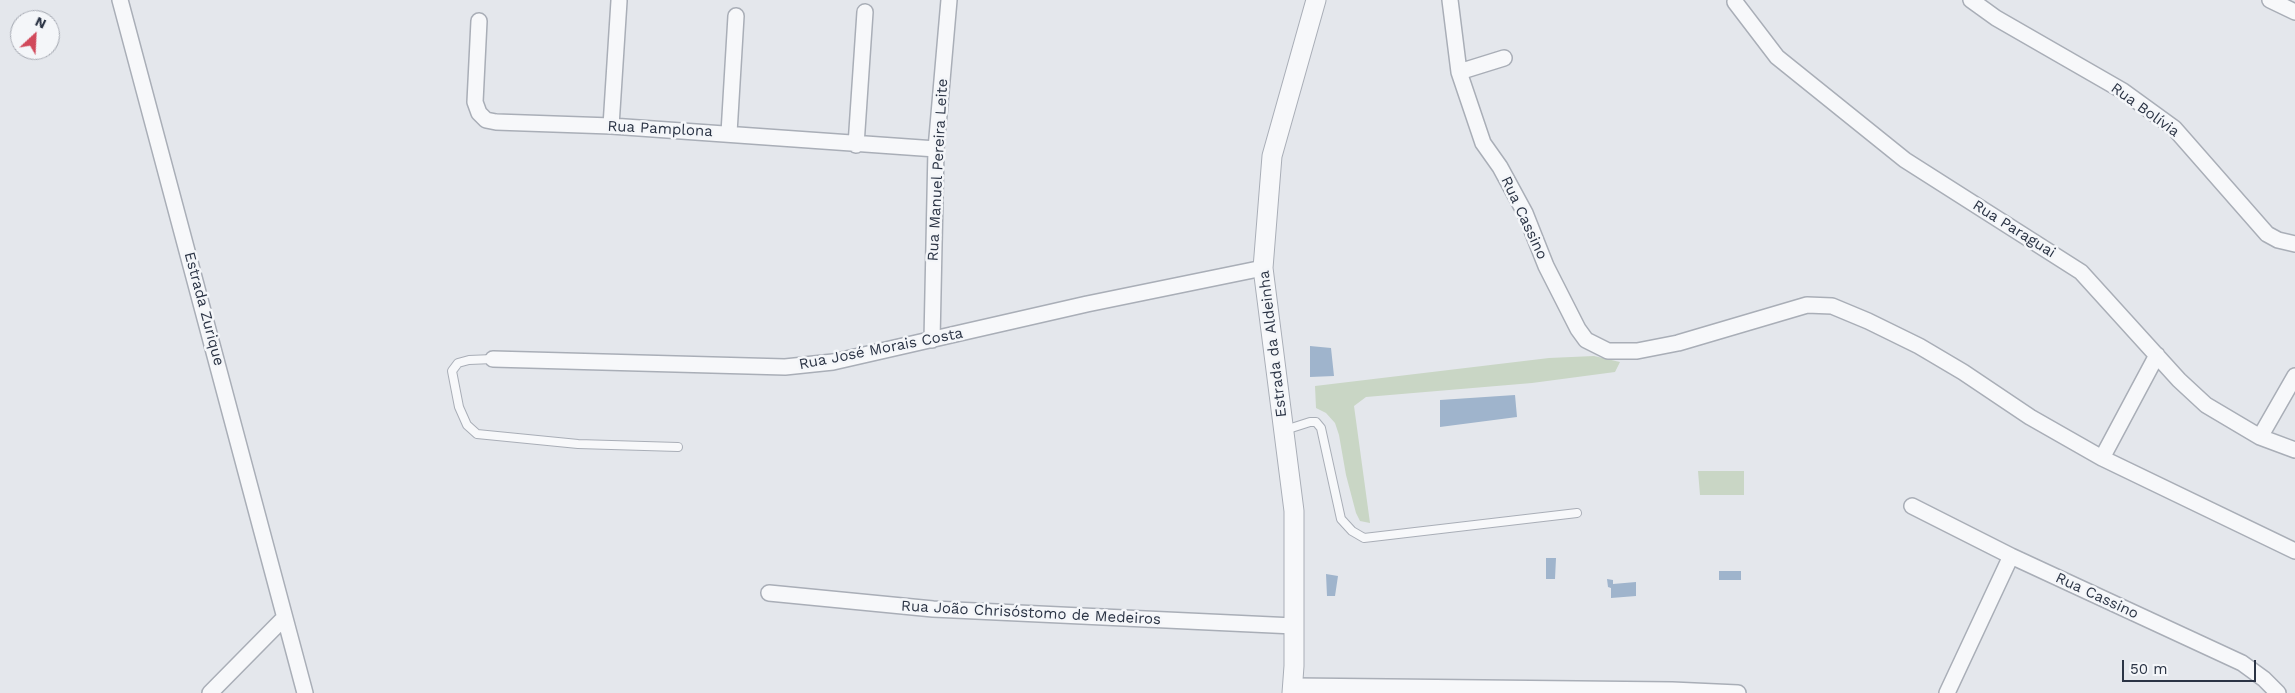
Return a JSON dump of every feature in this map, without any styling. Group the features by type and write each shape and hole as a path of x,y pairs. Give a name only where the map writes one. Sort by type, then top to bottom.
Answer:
{"street":[{"name":"Estrada Zurique","path":"120,0 305,693"},
{"name":"Rua Manuel Pereira Leite","path":"932,340 936,150 949,0"},
{"name":"Estrada da Aldeinha","path":"1293,689 1294,511 1263,268 1272,156 1316,0"},
{"name":"Rua Cassino","path":"1450,0 1459,72 1483,143 1500,167 1525,213 1546,266 1578,329 1586,340 1608,350 1623,352 1678,343 1807,305 1832,306 1919,346 1963,372 2030,417 2102,458 2295,551"},
{"name":"Rua Bolívia","path":"1971,0 1996,18 2123,91 2174,128 2267,234 2278,240 2295,244"},
{"path":"2270,0 2295,12"},
{"path":"611,126 619,1"},
{"name":"Rua Paraguai","path":"1735,2 1777,57 1905,160 2081,272 2179,380 2206,405 2260,437 2295,450"},
{"path":"856,145 865,12"},
{"path":"729,133 736,16"},
{"name":"Rua Pamplona","path":"479,21 475,102 478,113 486,120 729,133 856,145 936,150"},
{"path":"1459,72 1504,58"},
{"name":"Rua José Morais Costa","path":"493,360 785,367 833,362 1088,304 1263,268"},
{"path":"2102,458 2157,355"},
{"path":"2260,437 2295,376"},
{"name":"Rua Cassino","path":"1912,506 2011,556 2242,663 2264,679 2278,693"},
{"path":"1947,693 2011,556"},
{"name":"Rua João Chrisóstomo de Medeiros","path":"769,593 933,609 1294,626"},
{"path":"210,693 284,618"},
{"path":"1293,689 1672,690 1738,693"}],"lane":[{"path":"493,360 469,360 458,363 452,371 459,407 467,425 477,434 578,444 678,446"},
{"path":"1283,430 1310,422 1316,422 1321,428 1341,519 1352,531 1364,538 1577,513"}],"green space":[{"path":"1594,356 1620,362 1615,372 1532,383 1366,397 1354,406 1370,523 1360,521 1346,475 1335,423 1326,413 1316,408 1315,386 1549,358"},
{"path":"1698,471 1744,471 1744,495 1700,495"}],"water":[{"path":"1310,346 1331,348 1334,376 1310,377"},
{"path":"1515,395 1517,417 1440,427 1440,400"},
{"path":"1546,558 1556,558 1555,579 1546,579"},
{"path":"1719,571 1741,571 1741,580 1719,580"},
{"path":"1326,574 1338,576 1335,596 1327,596"},
{"path":"1607,579 1613,580 1613,584 1636,582 1636,596 1611,598 1611,588 1608,587"}]}
